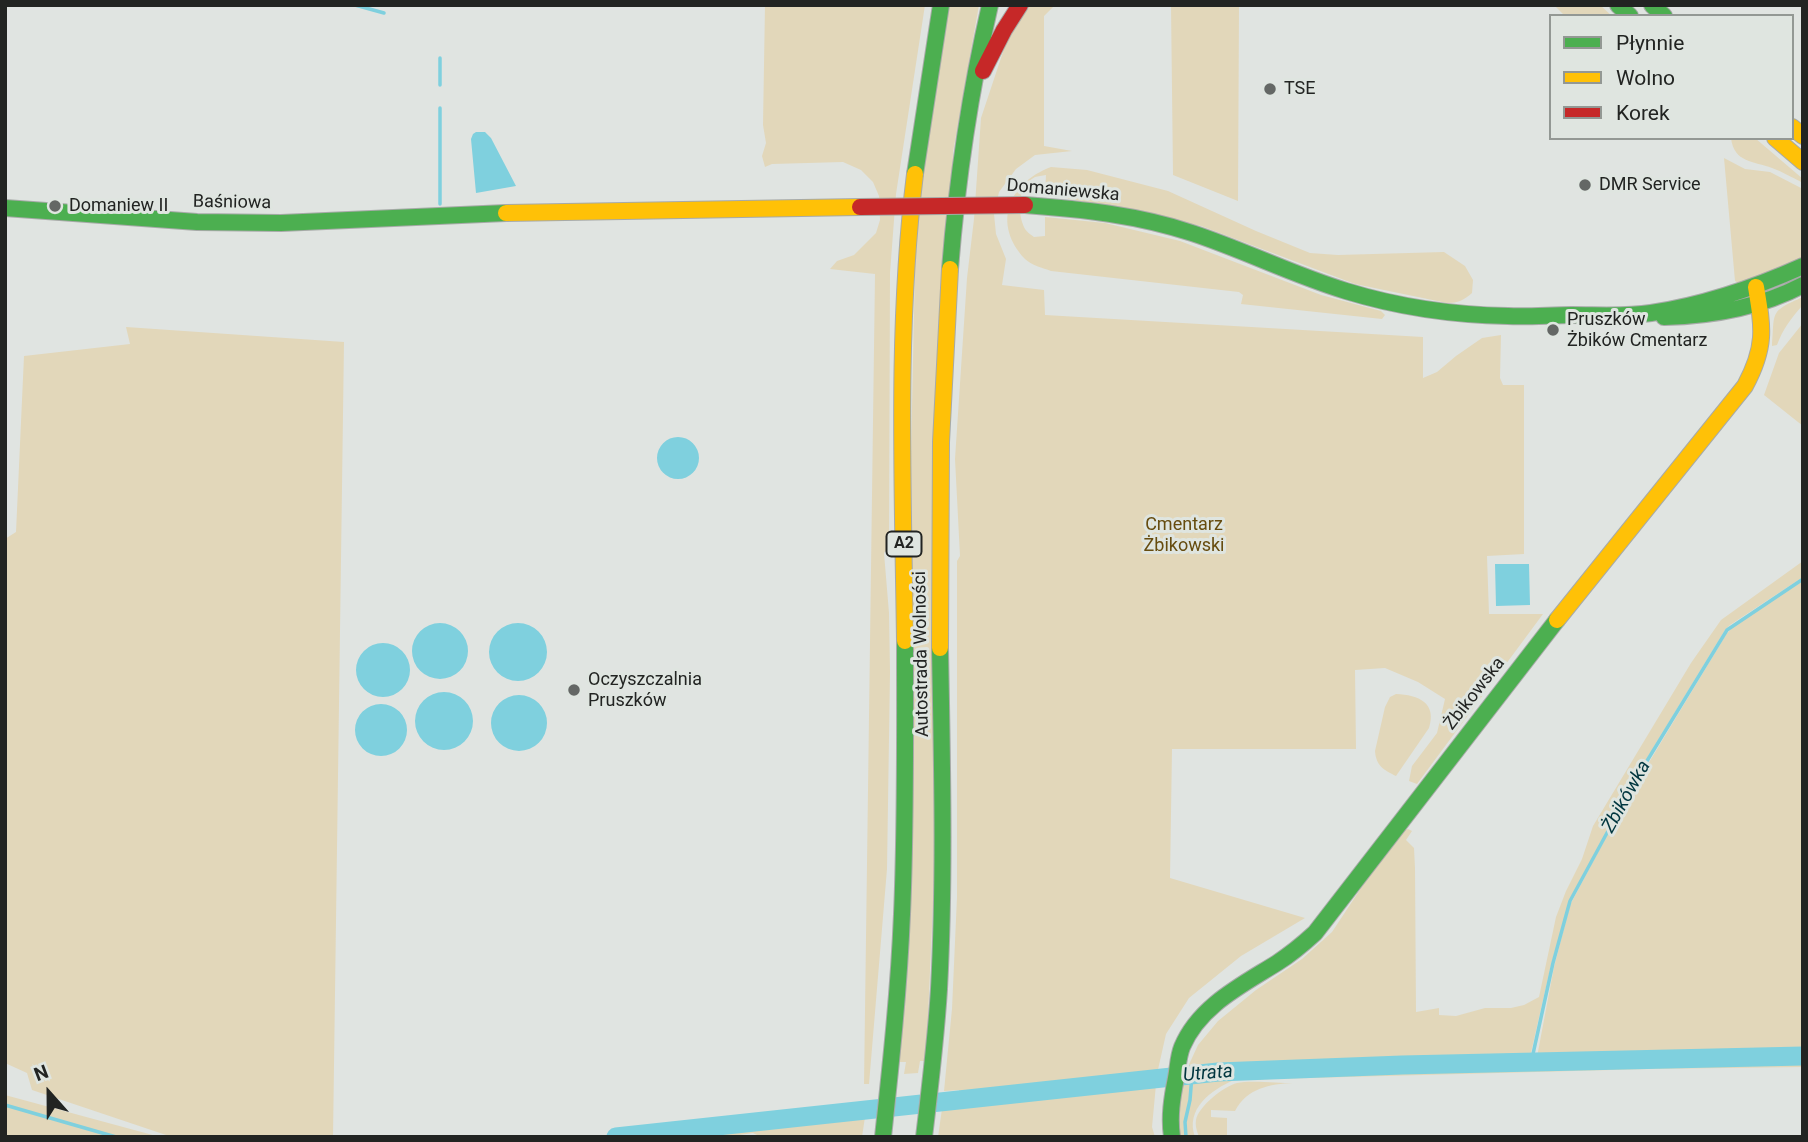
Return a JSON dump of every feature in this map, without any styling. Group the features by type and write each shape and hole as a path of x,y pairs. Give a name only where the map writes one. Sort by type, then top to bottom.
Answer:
{"main road":[{"name":"Autostrada Wolności","path":"883,1134 898,983 904,861 904,327 908,242 914,176 941,5"},
{"name":"Autostrada Wolności","path":"924,1132 939,998 942,936 940,477 945,331 959,171 967,115 990,5"},
{"path":"967,115 984,69 1020,5"},
{"path":"1777,140 1803,162"},
{"name":"Domaniewska","path":"459,214 1025,205 1070,207 1153,222 1190,232 1303,276 1366,297 1439,310 1506,317 1648,314 1756,287 1803,266"},
{"name":"Baśniowa","path":"5,208 198,222 281,223 459,214"},
{"name":"Domaniewska","path":"1648,314 1688,317 1759,304 1803,285"},
{"name":"Żbikowska","path":"1172,1137 1170,1126 1173,1094 1183,1046 1208,1011 1231,992 1295,951 1315,933 1547,632 1745,386 1761,353 1763,338 1756,287"}],"green space":[{"path":"765,5 925,5 896,194 890,273 889,546 884,553 890,672 887,869 869,1084 864,1084 875,274 830,269 837,261 854,255 876,233 880,220 879,196 873,182 861,170 843,162 772,164 765,167 762,156 766,143 763,125"},
{"path":"949,5 979,5 953,152 936,836 926,1061 920,1061 918,1073 904,1074 906,1062 898,1062 915,267 921,176"},
{"name":"Cmentarz Żbikowski","path":"1030,5 1055,5 1044,16 1044,146 1072,151 1035,155 1016,169 999,192 994,214 996,234 1006,259 1002,285 1044,290 1045,315 1423,337 1423,378 1437,372 1482,338 1501,335 1500,378 1503,385 1524,385 1524,554 1487,556 1489,614 1543,614 1417,784 1409,781 1412,766 1437,733 1445,699 1418,682 1385,668 1355,670 1356,749 1172,749 1170,878 1305,918 1241,956 1189,998 1166,1034 1157,1074 1152,1127 1155,1137 938,1137 942,1109 958,1108 959,1090 944,1091 952,1009 957,897 957,561 960,556 955,459 967,278 981,118 1008,37"},
{"path":"1171,5 1239,5 1238,201 1173,175"},
{"path":"1554,5 1600,5 1610,14 1563,14"},
{"path":"1732,140 1757,140 1803,179 1803,183 1746,160 1733,146"},
{"path":"1724,158 1745,169 1770,172 1803,189 1803,261 1744,286 1735,281"},
{"path":"1051,167 1087,170 1168,191 1310,253 1338,255 1444,252 1465,266 1473,280 1472,293 1461,301 1447,303 1355,284 1201,226 1045,194 1046,175 1029,181 1020,201 1022,223 1034,237 1045,236 1045,217 1105,223 1180,241 1321,295 1381,311 1385,315 1382,319 1241,304 1243,295 1239,292 1051,271 1025,259 1015,246 1007,219 1015,194 1024,183"},
{"path":"1803,297 1803,305 1788,324 1777,345 1772,346 1776,314 1784,306"},
{"path":"1803,323 1803,426 1764,395 1779,353"},
{"path":"126,327 344,342 333,1137 172,1137 32,1090 27,1073 5,1063 5,539 16,532 24,356 130,344"},
{"path":"1803,561 1803,577 1725,630 1656,743 1570,899 1551,965 1530,1057 1264,1064 1186,1071 1198,1045 1218,1021 1256,990 1302,959 1332,932 1373,870 1403,831 1408,829 1412,831 1406,840 1414,848 1415,868 1416,1012 1439,1008 1439,1015 1456,1016 1485,1008 1511,1008 1539,997 1556,917 1582,859 1593,826 1691,663 1721,620"},
{"path":"1803,580 1803,1050 1537,1057 1554,967 1570,905 1622,807 1727,633 1737,623"},
{"path":"1396,694 1412,696 1424,702 1431,719 1429,728 1396,776 1381,767 1375,751 1385,707 1390,697"},
{"path":"1803,1061 1803,1067 1234,1080 1209,1095 1197,1109 1193,1127 1195,1137 1179,1137 1177,1116 1184,1081 1259,1075"},
{"path":"1242,1082 1293,1083 1253,1092 1235,1111 1211,1110 1211,1117 1227,1118 1227,1137 1199,1137 1196,1124 1198,1115 1206,1103 1225,1088"},
{"path":"5,1095 160,1137 5,1137"},
{"path":"865,1117 862,1137 761,1137 753,1133 726,1137 660,1137 711,1130"}],"water":[{"path":"476,132 485,132 491,138 516,186 476,193 471,139"},
{"path":"678,437 693,443 699,458 693,473 678,479 663,473 657,458 663,443"},
{"path":"1495,564 1529,564 1530,605 1496,606"},
{"path":"440,623 451,625 460,631 466,640 466,662 460,671 451,677 440,679 429,677 420,671 414,662 412,651 414,640 420,631 429,625"},
{"path":"518,623 534,628 542,636 547,652 542,668 534,676 518,681 502,676 494,668 489,652 494,636 502,628"},
{"path":"383,643 402,651 410,670 402,689 383,697 364,689 356,670 364,651"},
{"path":"444,692 455,694 468,705 473,721 471,732 460,745 444,750 433,748 420,737 415,721 417,710 428,697"},
{"path":"513,695 525,695 535,699 543,707 547,723 543,739 535,747 525,751 513,751 503,747 495,739 491,729 491,717 495,707 503,699"},
{"path":"381,704 400,711 407,730 400,749 381,756 362,749 355,730 362,711"}],"waterway":[{"path":"355,5 384,13"},
{"path":"440,58 440,85"},
{"path":"440,108 440,204"},
{"name":"Żbikówka","path":"1531,1063 1570,901 1639,774 1727,630 1803,579"},
{"name":"Utrata","path":"616,1137 1218,1072 1803,1056"},
{"path":"1186,1137 1185,1122 1192,1075"},
{"path":"5,1105 116,1137"}],"traffic: fast":[{"path":"915,174 941,5"},
{"path":"950,269 965,136 990,5"},
{"path":"1618,5 1628,14"},
{"path":"1652,5 1662,14"},
{"path":"1025,205 1130,217 1172,227 1307,278 1366,297 1406,306 1467,314 1524,316 1651,313 1728,295 1803,266"},
{"path":"5,208 197,222 281,223 506,213"},
{"path":"1664,317 1700,315 1753,305 1803,285"},
{"path":"1172,1137 1171,1108 1180,1055 1199,1020 1236,988 1282,960 1315,933 1557,620"},
{"path":"883,1137 897,998 902,914 905,641"},
{"path":"924,1137 936,1026 941,946 940,648"}],"traffic: slow":[{"path":"1794,129 1803,136"},
{"path":"1777,140 1803,162"},
{"path":"905,641 903,349 915,174"},
{"path":"506,213 860,207"},
{"path":"940,648 941,442 950,269"},
{"path":"1557,620 1745,386 1760,349 1761,326 1756,287"}],"traffic: jam":[{"path":"983,71 1020,5"},
{"path":"860,207 1025,205"}],"place":[{"name":"TSE","path":"1270,89"},
{"name":"DMR Service","path":"1585,185"},
{"name":"Domaniew II","path":"55,206"},
{"name":"Pruszków Żbików Cmentarz","path":"1553,330"},
{"name":"Oczyszczalnia Pruszków","path":"574,690"}]}
